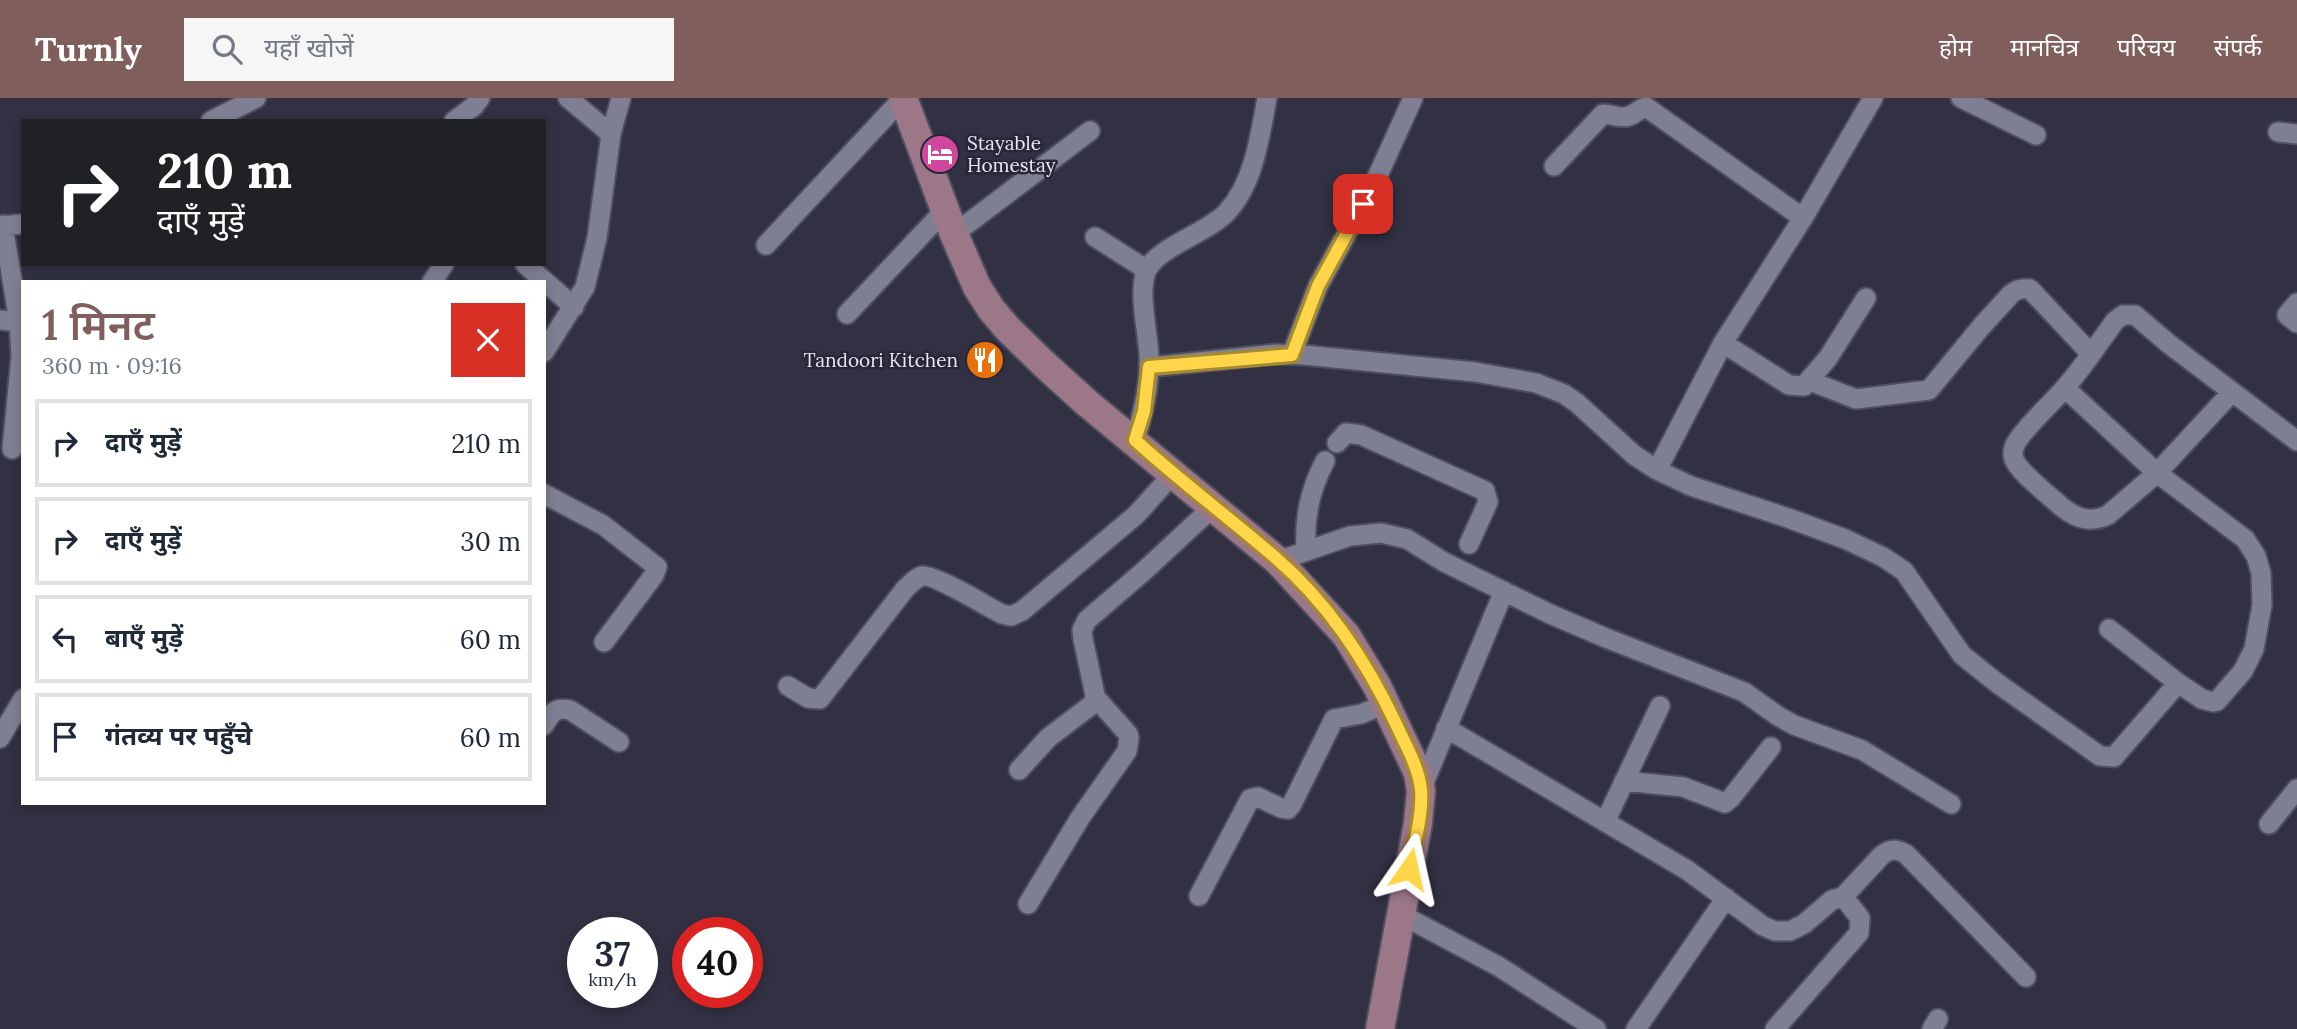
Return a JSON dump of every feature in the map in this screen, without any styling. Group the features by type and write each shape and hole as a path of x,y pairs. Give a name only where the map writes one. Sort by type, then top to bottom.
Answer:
{"street":[{"path":"215,119 256,98"},
{"path":"457,119 480,98"},
{"path":"568,98 611,134"},
{"path":"546,349 584,287 597,238 611,134 621,98"},
{"path":"766,245 903,98 949,223 977,287 991,309 1007,328 1087,403 1279,561 1336,623 1360,656 1386,704 1418,773 1421,791 1418,823 1380,1029"},
{"path":"1135,440 1144,411 1149,367 1144,304 1147,270 1155,259 1220,218 1239,196 1247,180 1267,98"},
{"path":"1292,355 1318,286 1394,145 1413,98"},
{"path":"1657,470 1723,343 1803,218 1873,98"},
{"path":"1961,98 2036,135"},
{"path":"1554,166 1603,114 1627,117 1646,107 1803,218"},
{"path":"847,314 949,223 1090,131"},
{"path":"9,225 9,321 21,356 11,449"},
{"path":"1095,237 1147,270"},
{"path":"528,266 544,280"},
{"path":"546,282 574,307"},
{"path":"1810,381 1856,400 1928,390 2004,302 2017,290 2024,288 2030,289 2091,354"},
{"path":"1723,343 1789,385 1804,386 1828,358 1866,298"},
{"path":"2297,303 2287,315 2297,323"},
{"path":"2232,392 2157,473 2101,518 2084,520 2076,517 2058,505 2015,462 2017,441 2065,388 2115,321 2132,313 2297,441"},
{"path":"1149,367 1292,355 1475,372 1544,386 1577,403 1634,455 1657,470 1690,486 1845,539 1883,557 1905,572 1962,655 2100,756 2114,757 2178,683"},
{"path":"2065,388 2157,473 2245,539 2256,556 2261,573 2260,617 2254,649 2243,671 2217,701 2202,699 2109,629"},
{"path":"1337,443 1346,433 1361,435 1485,491 1488,502 1469,544"},
{"path":"1306,550 1306,514 1317,477 1325,461"},
{"path":"788,686 808,698 820,699 905,589 921,576 927,575 941,581 1002,614 1011,616 1022,611 1136,515 1173,474"},
{"path":"546,495 603,525 657,567 654,575 604,642"},
{"path":"1028,904 1080,818 1127,751 1128,734 1096,698 1082,630 1087,620 1144,572 1213,507"},
{"path":"1279,561 1350,536 1381,533 1407,539 1444,562 1606,638 1744,692 1794,725 1862,750 1951,804"},
{"path":"1421,791 1504,591"},
{"path":"1019,770 1048,738 1089,708 1096,698"},
{"path":"0,738 21,702"},
{"path":"1199,896 1250,799 1258,797 1288,809 1334,719 1361,714 1386,704"},
{"path":"1605,822 1660,706"},
{"path":"546,722 556,710 570,710 619,742"},
{"path":"1446,728 1676,864 1763,926 1782,933 1804,924 1832,900 1842,898 1881,856 1887,851 1897,850 1906,854 2025,977"},
{"path":"1624,781 1683,787 1724,803 1731,798 1770,747"},
{"path":"2269,824 2297,789"},
{"path":"1636,1029 1726,898"},
{"path":"1774,1029 1859,933 1860,918 1842,898"},
{"path":"1400,914 1498,966 1596,1029"}],"place":[{"name":"Stayable Homestay","path":"940,154"},
{"name":"Tandoori Kitchen","path":"985,360"}],"route":[{"path":"1363,204 1318,286 1292,355 1276,354 1149,367 1144,411 1135,440 1279,561 1336,623 1360,656 1418,773 1421,802 1409,869"}]}
